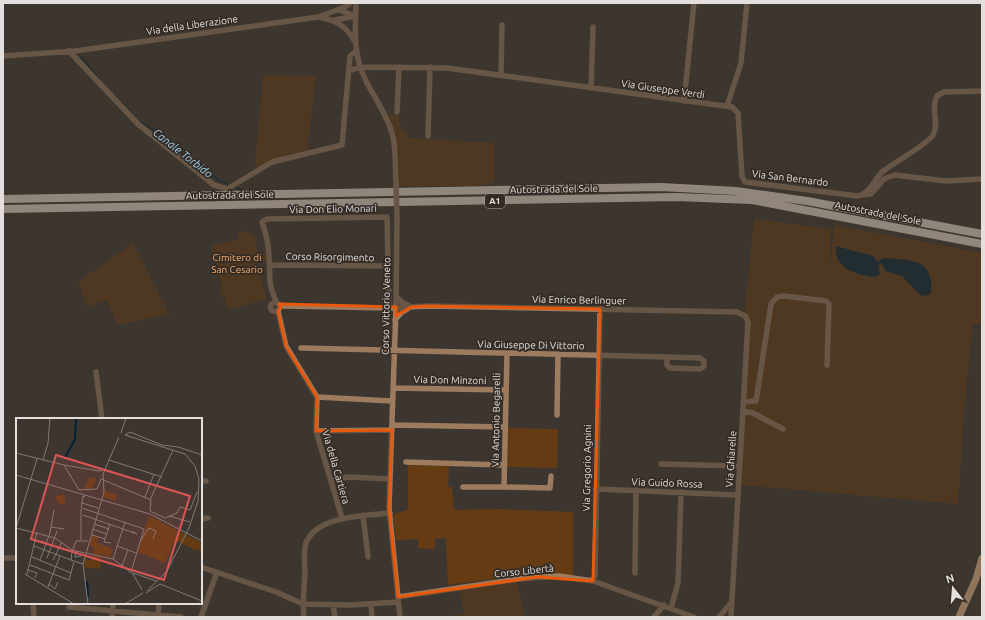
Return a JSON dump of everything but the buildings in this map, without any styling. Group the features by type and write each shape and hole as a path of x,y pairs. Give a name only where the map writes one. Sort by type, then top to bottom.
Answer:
{"highway":[{"name":"Autostrada del Sole","path":"3,199 661,187 736,191 808,201 982,234"},
{"name":"Autostrada del Sole","path":"3,209 676,197 744,199 819,211 982,244"}],"main road":[{"path":"959,617 976,579 982,558"}],"street":[{"name":"Via della Liberazione","path":"3,56 69,52 318,17 339,10 350,3"},
{"name":"Corso Vittorio Veneto","path":"356,3 355,43 360,67 384,113 393,136 397,218 390,512 400,617"},
{"path":"684,101 694,3"},
{"path":"730,107 741,62 747,3"},
{"path":"339,10 355,16"},
{"name":"Via della Liberazione","path":"318,17 335,20 355,16"},
{"path":"335,20 344,26 355,43"},
{"path":"501,75 502,25"},
{"path":"591,88 593,27"},
{"path":"69,52 138,124 214,185 223,189 233,186 272,162 342,145 350,56 356,51"},
{"path":"349,71 360,67"},
{"name":"Via Giuseppe Verdi","path":"360,67 447,68 730,107"},
{"path":"397,112 399,67"},
{"path":"428,136 430,68"},
{"path":"861,195 868,190 883,172 932,137 935,127 934,106 937,96 944,92 982,91"},
{"name":"Via San Bernardo","path":"730,107 738,113 742,176 745,182 861,195"},
{"path":"861,195 870,194 884,179 894,175 946,181 982,179"},
{"name":"Via Don Elio Monari","path":"271,265 269,242 262,222 267,219 386,217 389,308"},
{"path":"271,265 270,282 278,303 272,304 271,308 274,311 278,311 286,346 317,397 392,401"},
{"name":"Corso Risorgimento","path":"271,265 388,266"},
{"path":"396,296 403,303 411,307"},
{"path":"743,402 756,401 771,304 777,297 784,296 826,300 829,304 831,307 827,365"},
{"name":"Via Enrico Berlinguer","path":"278,303 284,306 737,312 745,316"},
{"path":"395,320 401,313 411,307"},
{"name":"Via Gregorio Agnini","path":"593,581 595,576 597,355 600,309"},
{"name":"Via Ghiarelle","path":"731,617 730,604 748,322 745,316"},
{"name":"Via Giuseppe Di Vittorio","path":"301,348 394,351 558,354 597,355 667,357 700,358 704,360 704,366 700,369 670,368 667,365 667,357"},
{"name":"Via Antonio Begarelli","path":"504,487 507,353"},
{"path":"557,415 558,354"},
{"path":"96,372 102,418"},
{"name":"Via Don Minzoni","path":"393,388 506,390"},
{"name":"Via della Cartiera","path":"317,397 316,431 342,518"},
{"path":"743,411 752,413 783,429"},
{"path":"316,431 392,428 505,427"},
{"path":"406,462 504,465"},
{"path":"661,464 739,466"},
{"path":"463,487 550,488 551,476"},
{"path":"331,481 348,477 390,479"},
{"name":"Via Guido Rossa","path":"596,489 737,495"},
{"path":"634,573 636,490"},
{"path":"671,608 678,583 681,492"},
{"path":"304,617 302,604 305,573 304,553 307,543 315,532 342,518 390,512"},
{"path":"363,515 368,557"},
{"path":"202,519 208,518"},
{"path":"3,558 16,558"},
{"name":"Corso Libertà","path":"202,567 276,592 302,604 333,605 372,604 537,577 559,576 593,581 694,617"},
{"path":"201,617 217,572"},
{"path":"33,604 34,617"},
{"path":"112,617 113,604"},
{"path":"159,604 159,615"},
{"path":"372,604 372,617"},
{"path":"720,617 730,604"},
{"path":"333,605 335,617"},
{"path":"654,617 664,606"},
{"path":"69,607 181,617"}],"highlighted area":[{"path":"279,304 396,307 396,316 411,307 428,306 600,309 593,581 537,577 398,597 389,508 392,430 316,431 317,397 286,346 278,311 281,308"}],"green space":[{"path":"263,75 316,76 307,151 286,155 255,168"},
{"path":"388,115 399,115 399,122 409,138 494,143 494,182 480,186 399,186 396,141"},
{"path":"754,219 831,229 829,279 834,225 982,253 982,324 973,324 965,401 958,504 741,485 745,310"},
{"name":"Cimitero di San Cesario","path":"247,231 254,236 259,256 265,253 268,260 257,263 267,299 228,310 225,298 223,298 222,294 219,293 222,287 211,246 239,239 237,233"},
{"path":"133,243 169,314 118,325 106,300 87,307 78,282"},
{"path":"508,428 558,429 557,468 507,467"},
{"path":"408,465 449,466 448,487 452,487 454,510 498,509 573,512 573,577 526,575 448,585 446,538 435,539 435,549 418,548 418,539 396,540 393,514 408,510"},
{"path":"517,582 525,617 447,617 464,614 460,591"}],"water":[{"path":"836,246 873,256 878,262 883,258 902,259 919,263 925,267 929,273 931,293 926,296 920,295 902,276 885,271 882,264 878,265 880,274 875,277 861,275 854,272 843,265 839,260 836,254"}],"waterway":[{"name":"Canale Torbido","path":"81,57 99,79"},
{"name":"Canale Torbido","path":"114,95 135,117"},
{"name":"Canale Torbido","path":"137,120 164,136 191,162 219,180 230,185"},
{"name":"Canale Torbido","path":"234,186 241,190"}]}
